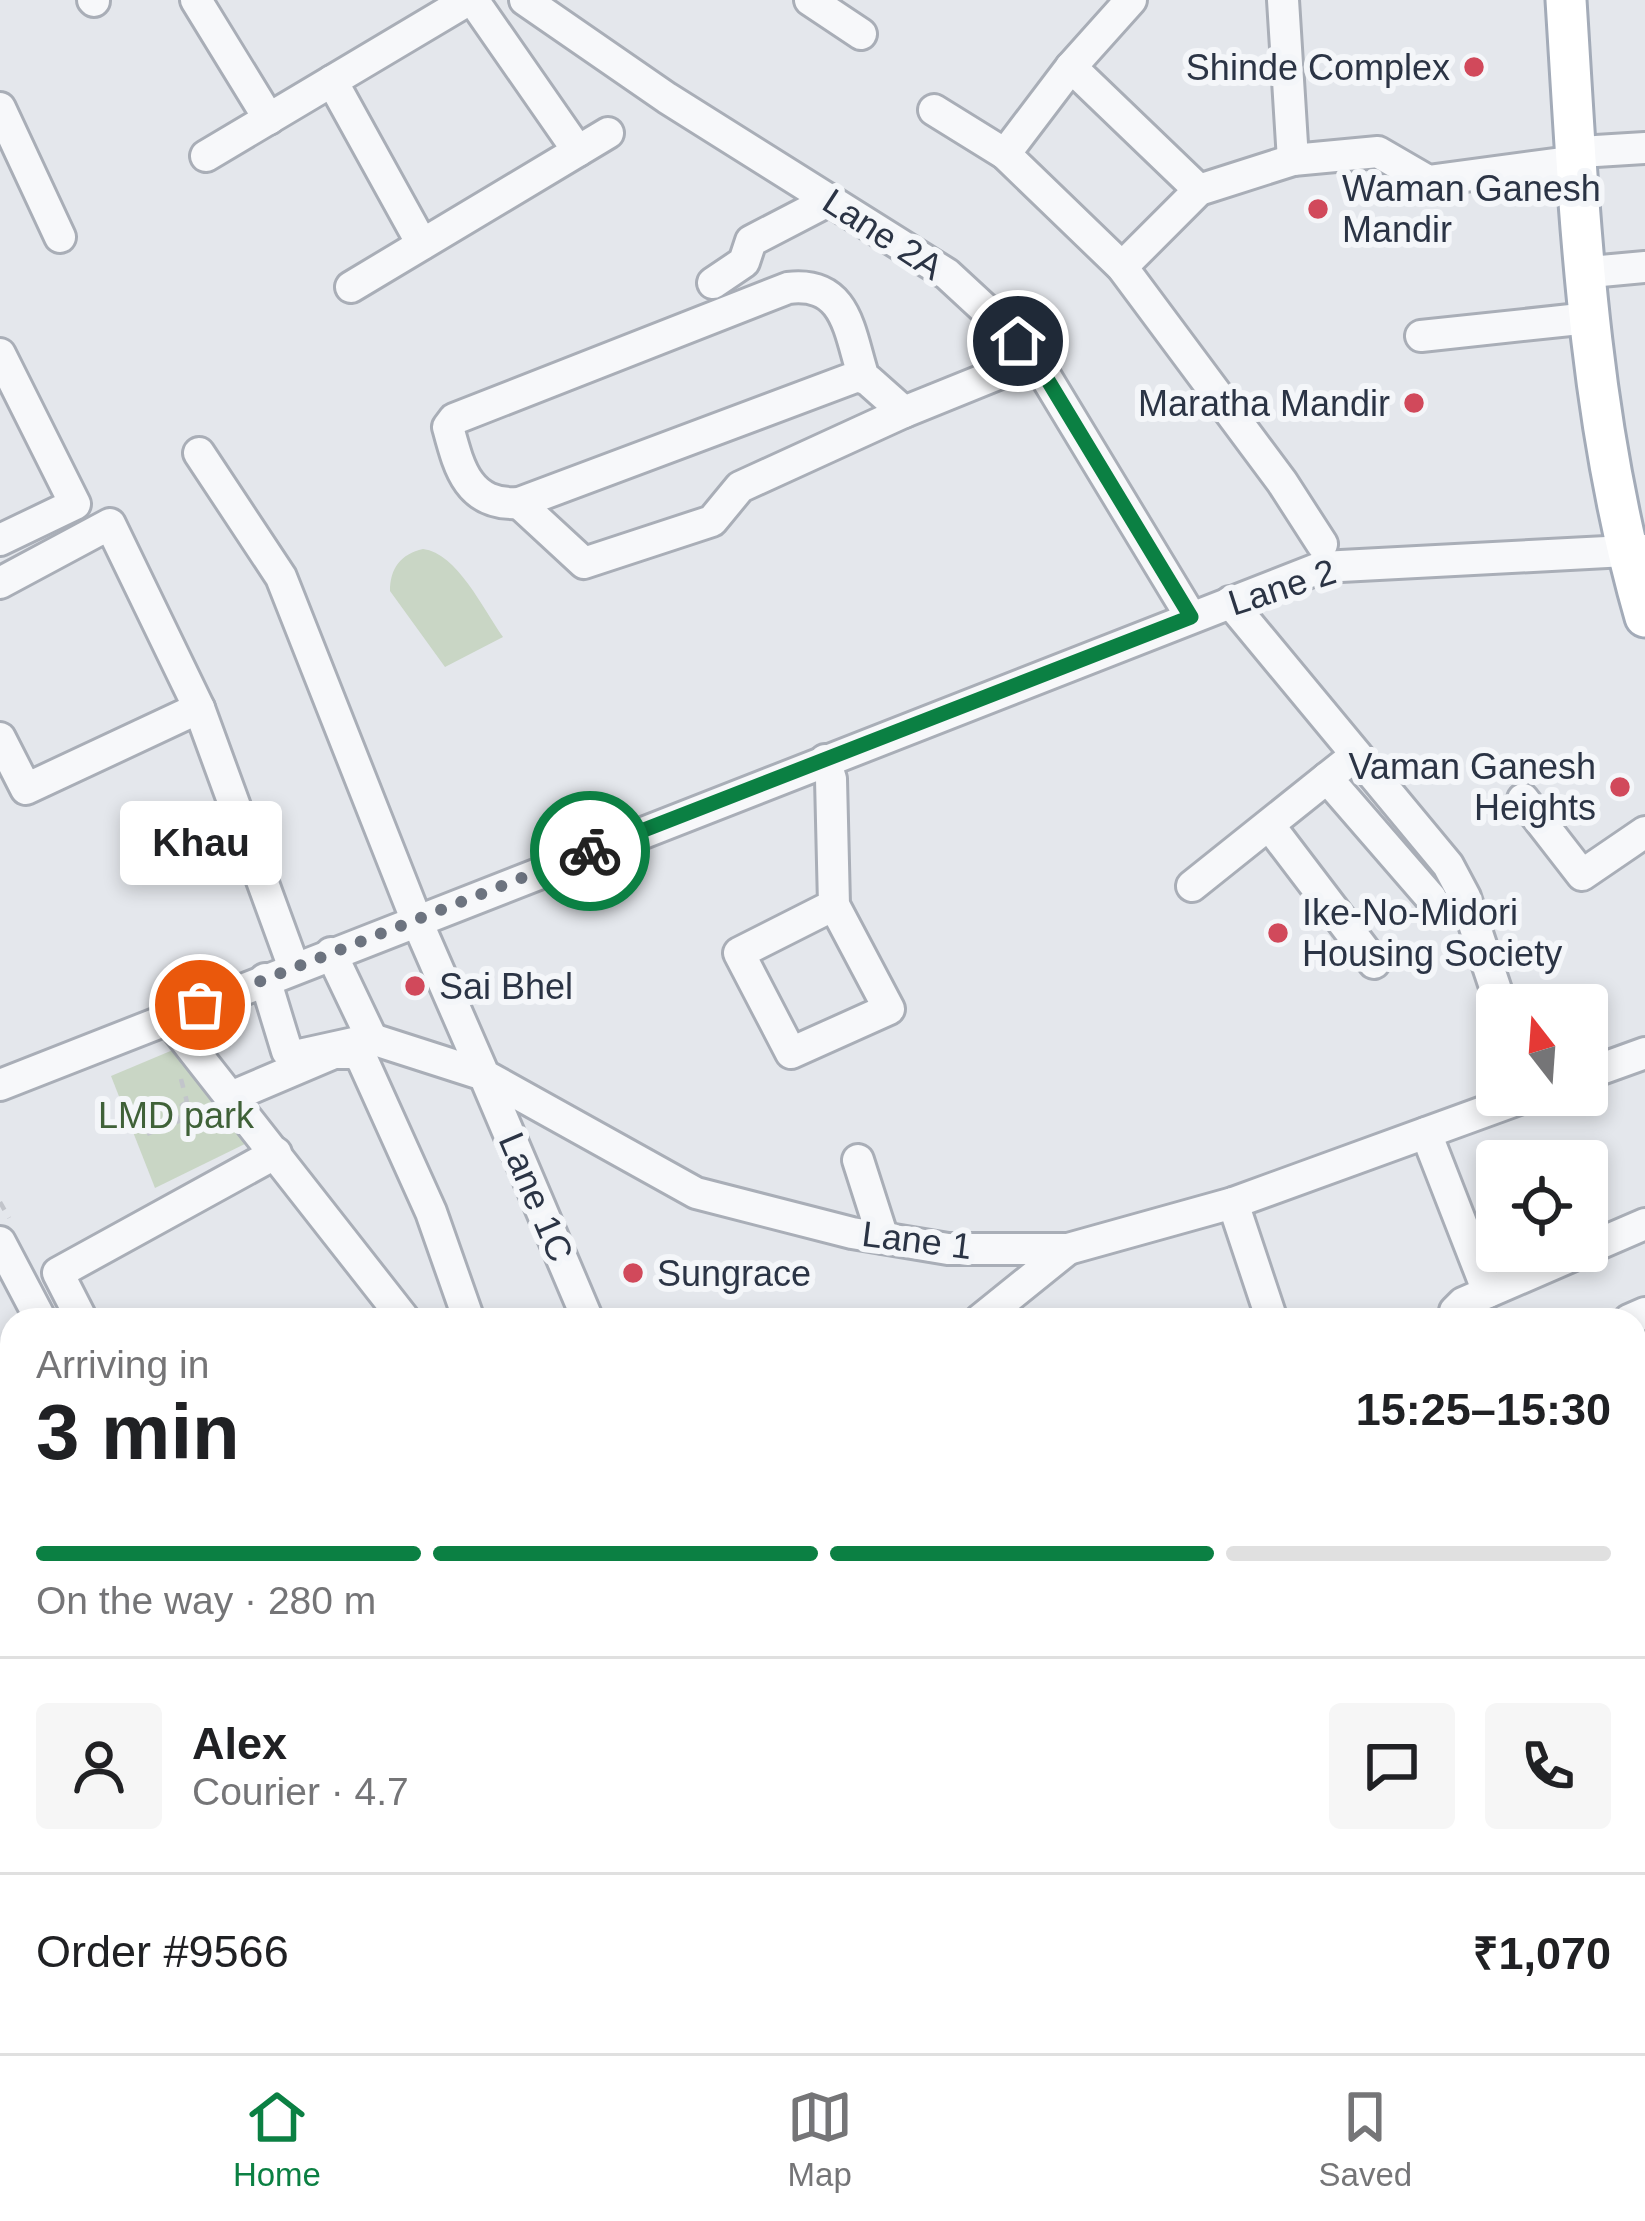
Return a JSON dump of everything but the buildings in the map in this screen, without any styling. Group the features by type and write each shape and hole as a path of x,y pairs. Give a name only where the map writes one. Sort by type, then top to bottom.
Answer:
{"main road":[{"path":"1566,0 1645,617"},
{"path":"1587,0 1592,360 1638,550"}],"street":[{"path":"196,0 268,118"},
{"path":"206,156 471,0 578,151"},
{"name":"Lane 2A","path":"525,0 667,98 947,274 1035,359 1191,617"},
{"path":"810,0 862,34"},
{"path":"1005,154 1071,67 1131,0"},
{"path":"1283,0 1294,160"},
{"path":"1071,67 1199,190"},
{"path":"332,81 422,244"},
{"path":"0,108 60,238"},
{"path":"934,110 1005,154 1122,267 1282,482 1322,544"},
{"path":"351,286 608,133"},
{"path":"1122,267 1199,190 1294,160 1378,152 1428,181 1645,148"},
{"path":"713,283 744,262 751,241 830,200"},
{"path":"1601,271 1645,267"},
{"path":"864,378 840,305 822,289 788,288 454,419 448,427 455,456 471,488 500,505 519,503 858,376 904,412"},
{"path":"1421,336 1589,318"},
{"path":"0,354 75,504 0,540"},
{"path":"519,503 584,562 712,521 740,487 1035,359"},
{"path":"199,453 281,578 416,919 484,1075"},
{"path":"0,583 110,524 199,708 280,973 287,1051 296,1056 372,1039 332,953"},
{"name":"Lane 2","path":"0,1084 1322,567 1638,550"},
{"path":"1230,602 1448,865 1465,897 1494,984"},
{"path":"0,738 26,789 199,708"},
{"path":"1192,886 1356,755"},
{"path":"825,760 831,779 833,905 890,1009 790,1054 740,953 833,905"},
{"path":"1327,778 1431,898"},
{"path":"1523,799 1582,875 1645,832"},
{"path":"1269,825 1375,963"},
{"path":"168,1018 396,1308"},
{"name":"Lane 1","path":"372,1039 484,1075 696,1193 948,1249 1068,1249 1233,1203 1476,1115"},
{"path":"233,1096 334,1053 354,1053 362,1059 431,1211 466,1308"},
{"path":"1608,1066 1645,1053"},
{"name":"Lane 1C","path":"484,1075 583,1308"},
{"path":"1426,1133 1488,1292"},
{"path":"76,1308 58,1273 276,1153"},
{"path":"858,1160 883,1238"},
{"path":"1233,1203 1268,1308"},
{"path":"1608,1240 1645,1224"},
{"path":"0,1242 35,1308"},
{"path":"995,1308 1068,1249"},
{"path":"1458,1308 1534,1272"}],"path":[{"path":"187,1102 204,1110 206,1119 197,1129 184,1129 178,1122 177,1112 187,1102"},
{"path":"147,1134 178,1122"}],"green space":[{"path":"423,549 458,571 503,637 445,667 390,591 398,563"},
{"name":"LMD park","path":"180,1047 255,1139 155,1188 111,1076"}],"way so far":[{"path":"200,1005 590,851"}],"place":[{"name":"Shinde Complex","path":"1474,67"},
{"name":"Waman Ganesh Mandir","path":"1318,209"},
{"name":"Maratha Mandir","path":"1414,403"},
{"name":"Vaman Ganesh Heights","path":"1620,787"},
{"name":"Ike-No-Midori Housing Society","path":"1278,933"},
{"name":"Sai Bhel","path":"415,986"},
{"name":"Khau","path":"200,1005"},
{"name":"Sungrace","path":"633,1273"}],"route":[{"path":"590,851 1191,617 1035,359 1018,341"}]}
